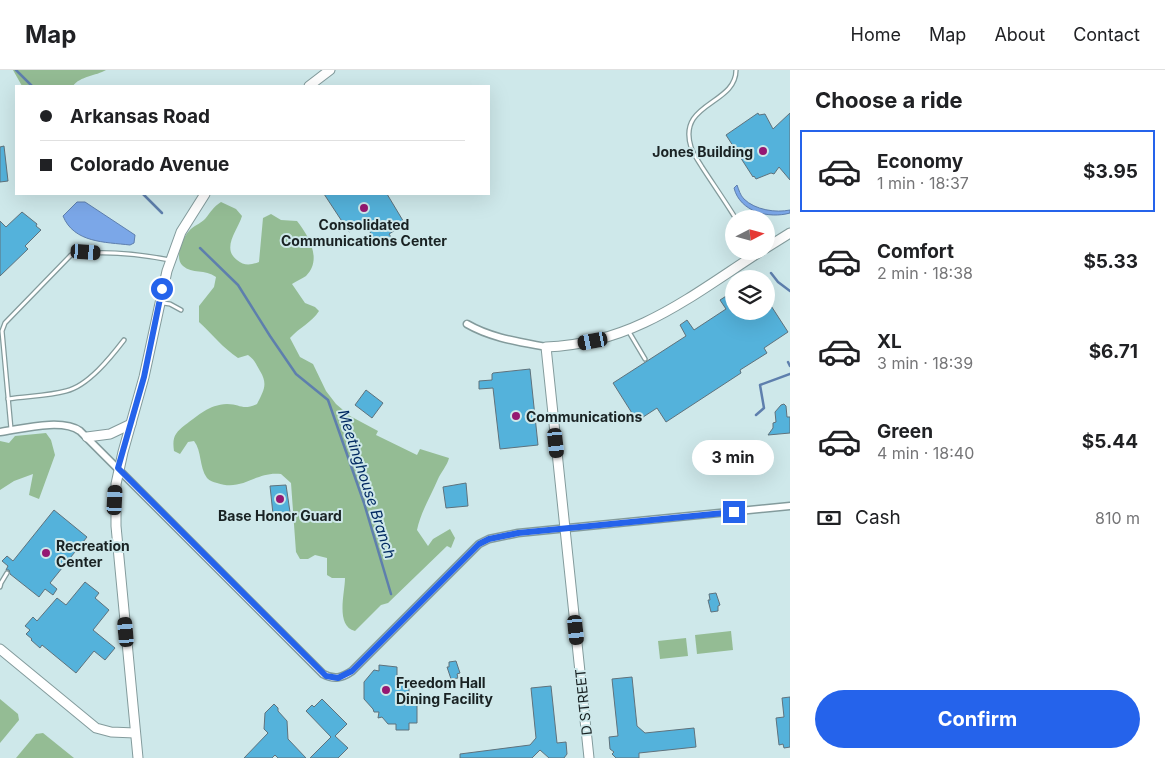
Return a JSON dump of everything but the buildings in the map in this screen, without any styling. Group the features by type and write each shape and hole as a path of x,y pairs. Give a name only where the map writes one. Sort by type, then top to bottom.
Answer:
{"street":[{"path":"310,85 330,70"},
{"path":"138,758 116,526 115,500 118,468 144,377 170,260 185,225 204,195"},
{"path":"775,242 790,233"},
{"path":"467,324 477,330 514,341 546,347 603,339 628,331 656,318 746,260"},
{"name":"D STREET","path":"546,347 589,758"},
{"path":"87,437 103,436 131,424"},
{"path":"0,432 65,425 75,427 309,660 326,676 335,678 344,676 352,671 484,541 518,533 790,506"},
{"path":"0,650 96,728 111,732 135,733"}],"lane":[{"path":"730,210 693,151 689,135 690,125 695,115 700,109 726,92 732,84 736,70"},
{"path":"11,430 3,327 71,255 86,252 146,255 170,260"},
{"path":"160,303 170,304 180,310"},
{"path":"628,331 645,360"},
{"path":"8,399 68,391 83,383 111,357 124,340"},
{"path":"0,587 7,573"}],"green space":[{"path":"13,70 106,70 84,78 74,85 21,85"},
{"path":"221,202 236,209 242,216 230,244 230,250 232,255 242,263 259,262 263,218 271,214 281,220 297,221 309,240 314,255 311,269 306,276 292,284 305,303 319,311 290,338 300,357 313,364 326,391 336,404 350,416 378,431 376,435 417,455 420,449 449,458 439,476 417,530 428,546 433,539 450,529 455,538 451,548 447,546 388,603 381,605 355,631 345,623 343,616 345,578 332,578 327,575 327,558 315,555 308,559 300,559 296,552 291,483 281,474 272,474 234,485 216,483 208,479 204,474 197,445 194,441 188,442 180,454 174,451 173,442 177,433 199,414 214,406 232,404 245,407 257,404 264,387 264,380 256,364 248,355 238,358 199,322 199,306 214,287 216,277 187,268 180,263 179,259 180,248 186,234 205,219"},
{"path":"46,433 51,440 55,455 39,499 29,495 33,474 14,481 0,490 0,441 9,443 15,436"},
{"path":"731,631 733,650 697,654 695,635"},
{"path":"686,638 688,656 660,659 658,641"},
{"path":"0,699 18,714 19,720 0,743"},
{"path":"43,733 74,758 16,758 36,734"}],"water":[{"path":"737,185 743,197 749,203 768,210 752,210 749,208 742,203 734,188"},
{"path":"77,202 85,202 135,235 134,243 130,245 101,242 91,240 75,232 63,216"},
{"path":"790,210 790,213 775,215 775,211"}],"waterway":[{"name":"Meetinghouse Branch","path":"16,70 31,85"},
{"name":"Meetinghouse Branch","path":"144,195 162,213"},
{"name":"Meetinghouse Branch","path":"200,248 238,285 296,374 328,400 364,503 391,594"},
{"path":"775,278 790,291"},
{"path":"788,362 790,366"},
{"path":"756,415 764,408 760,385 790,374"}],"place":[{"name":"Jones Building","path":"763,151"},
{"name":"Consolidated Communications Center","path":"364,208"},
{"name":"Communications","path":"516,416"},
{"name":"Base Honor Guard","path":"280,499"},
{"name":"Recreation Center","path":"46,553"},
{"name":"Freedom Hall Dining Facility","path":"386,690"}],"route":[{"path":"162,289 144,377 118,468 323,674 331,678 338,678 352,671 484,541 501,535 518,533 734,512"}]}
